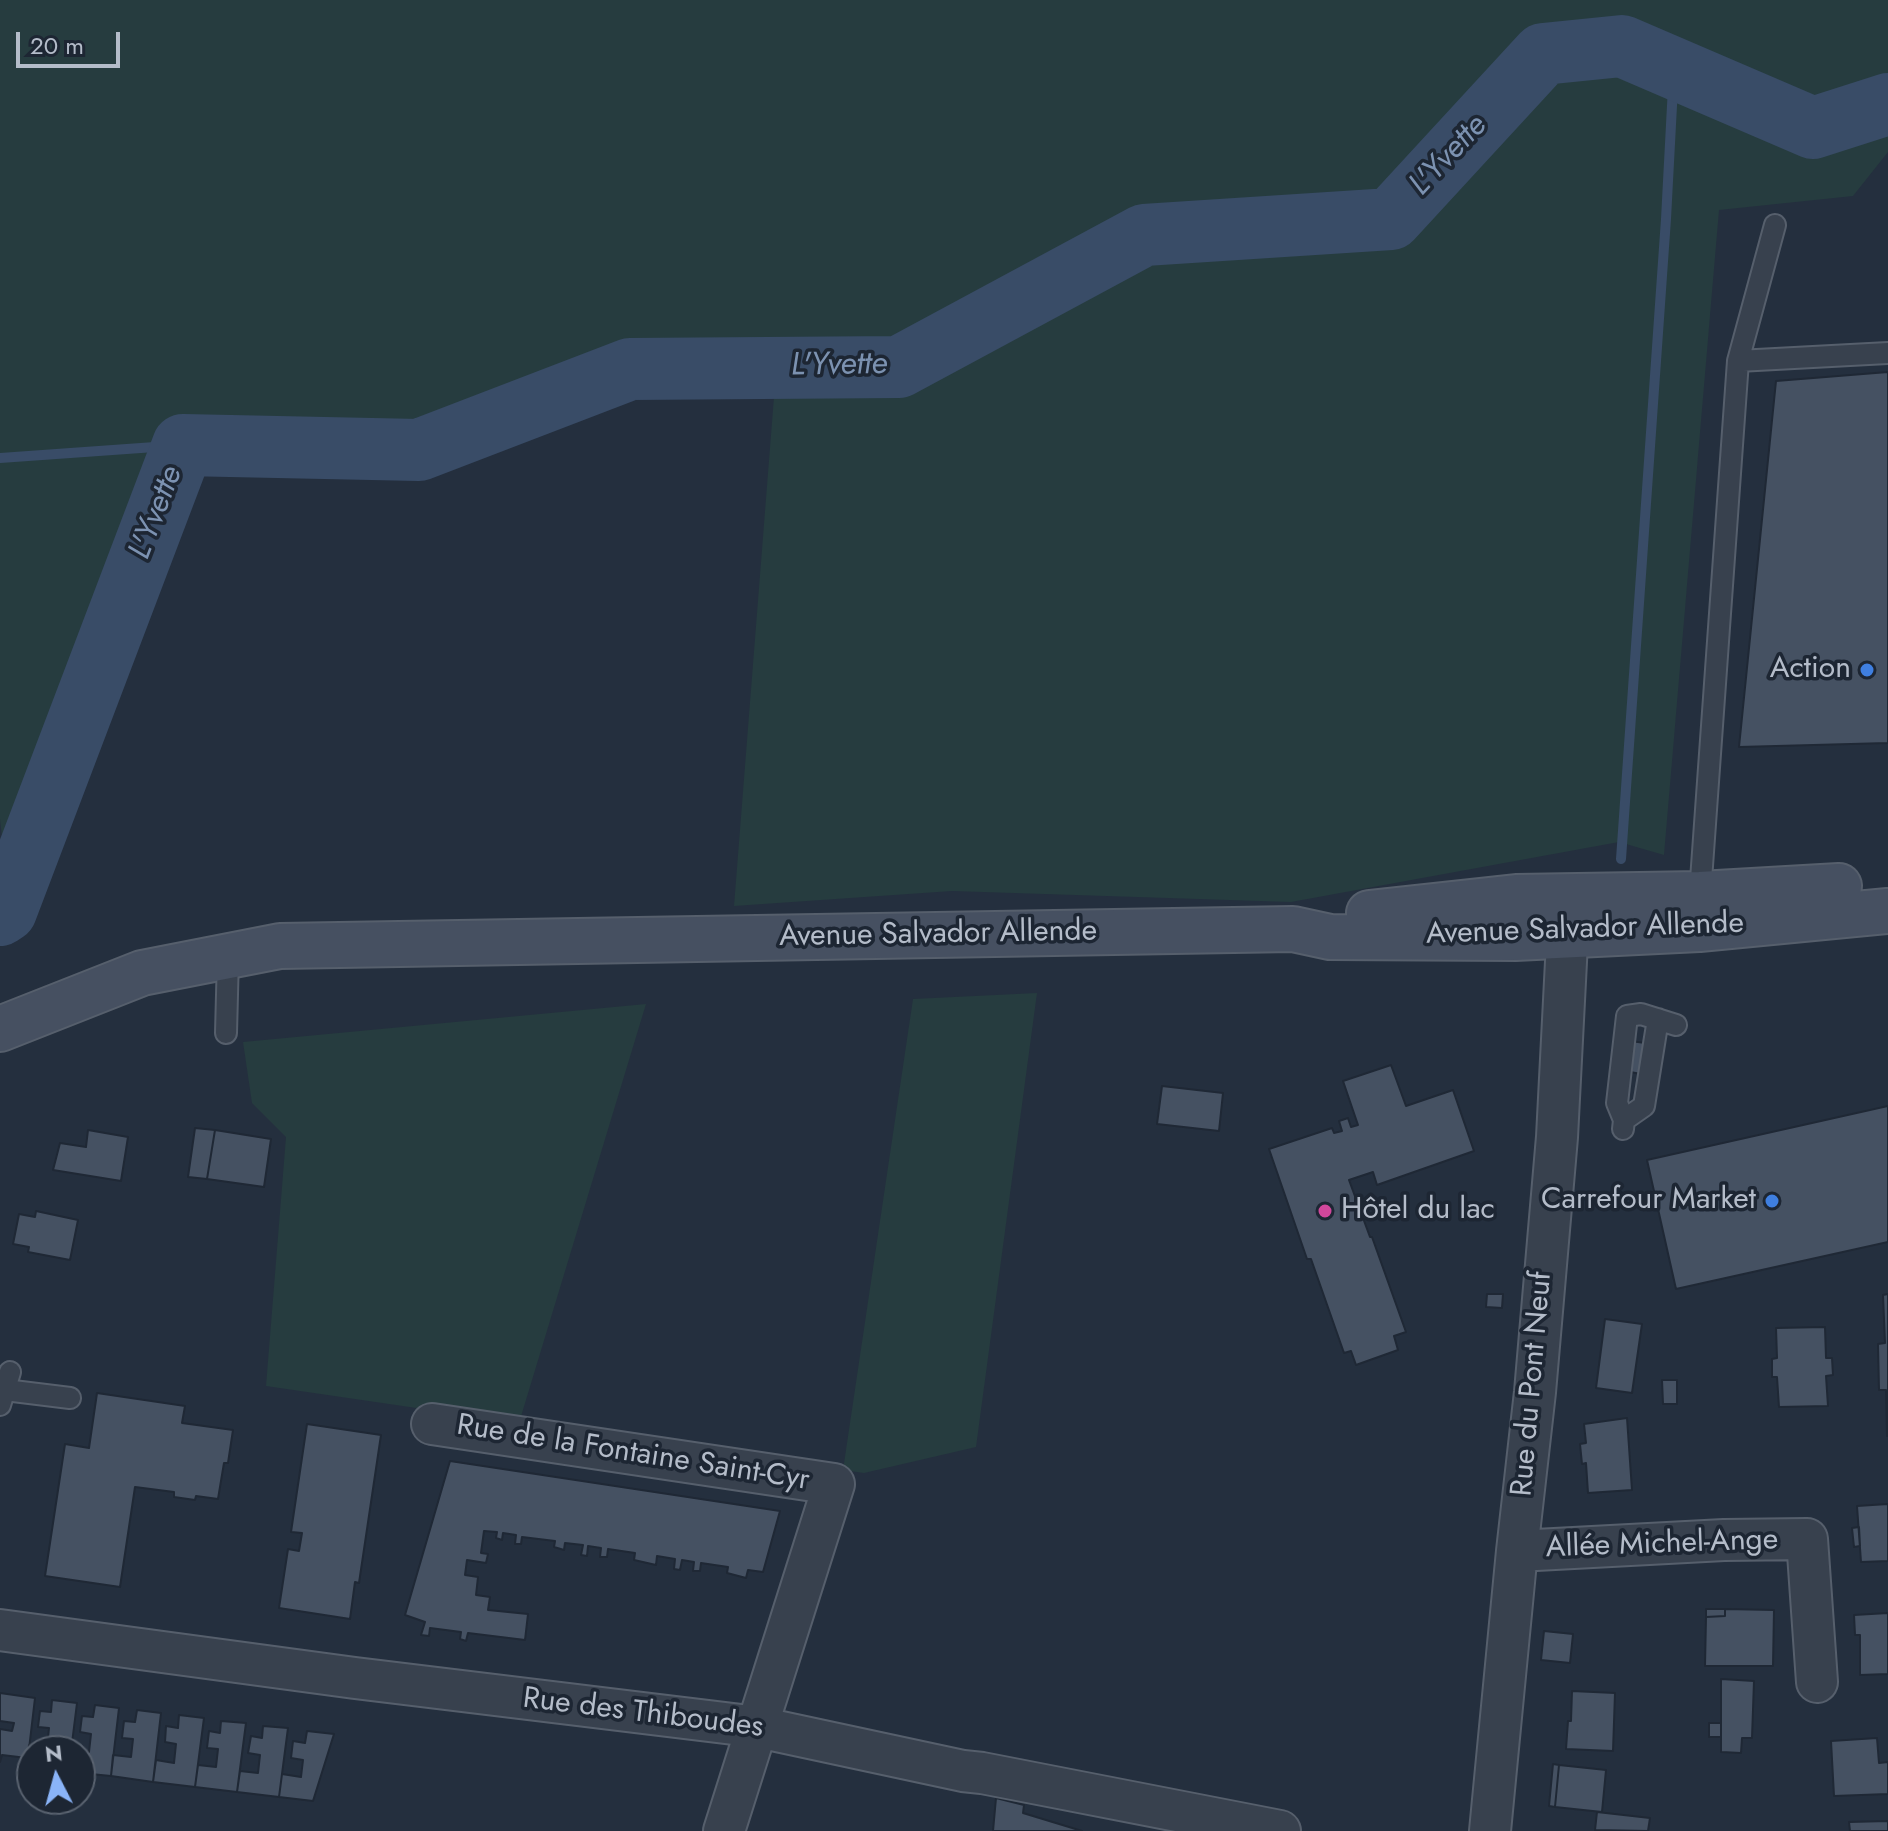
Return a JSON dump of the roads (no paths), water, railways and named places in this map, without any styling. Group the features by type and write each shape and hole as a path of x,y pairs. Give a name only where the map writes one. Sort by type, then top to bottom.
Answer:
{"main road":[{"path":"1569,916 1700,894 1888,883"},
{"name":"Avenue Salvador Allende","path":"0,1029 142,973 280,946 1293,929 1330,937 1515,938 1569,916 1699,929 1888,911"}],"street":[{"name":"Rue du Pont Neuf","path":"1490,1831 1535,1392 1559,1115 1569,916"},
{"name":"Rue de la Fontaine Saint-Cyr","path":"432,1424 834,1484 758,1727"},
{"name":"Allée Michel-Ange","path":"1517,1551 1724,1540 1807,1539 1817,1682"},
{"name":"Rue des Thiboudes","path":"0,1630 355,1678 758,1727 963,1771 1280,1831"},
{"path":"724,1831 758,1727"}],"lane":[{"path":"1700,894 1738,361 1775,225"},
{"path":"1738,361 1888,353"},
{"path":"226,1033 228,956"},
{"path":"1641,1014 1667,1022 1644,1106 1624,1124 1617,1103 1627,1016 1641,1014"},
{"path":"5,1389 70,1398"}],"waterway":[{"name":"L'Yvette","path":"0,915 6,911 183,445 419,450 630,369 899,367 1144,235 1391,219 1543,54 1622,46 1813,128 1888,104"},
{"path":"1621,859 1674,68"},
{"path":"0,458 183,445"}],"place":[{"name":"Action","path":"1867,670"},
{"name":"Carrefour Market","path":"1772,1201"},
{"name":"Hôtel du lac","path":"1325,1211"}]}
